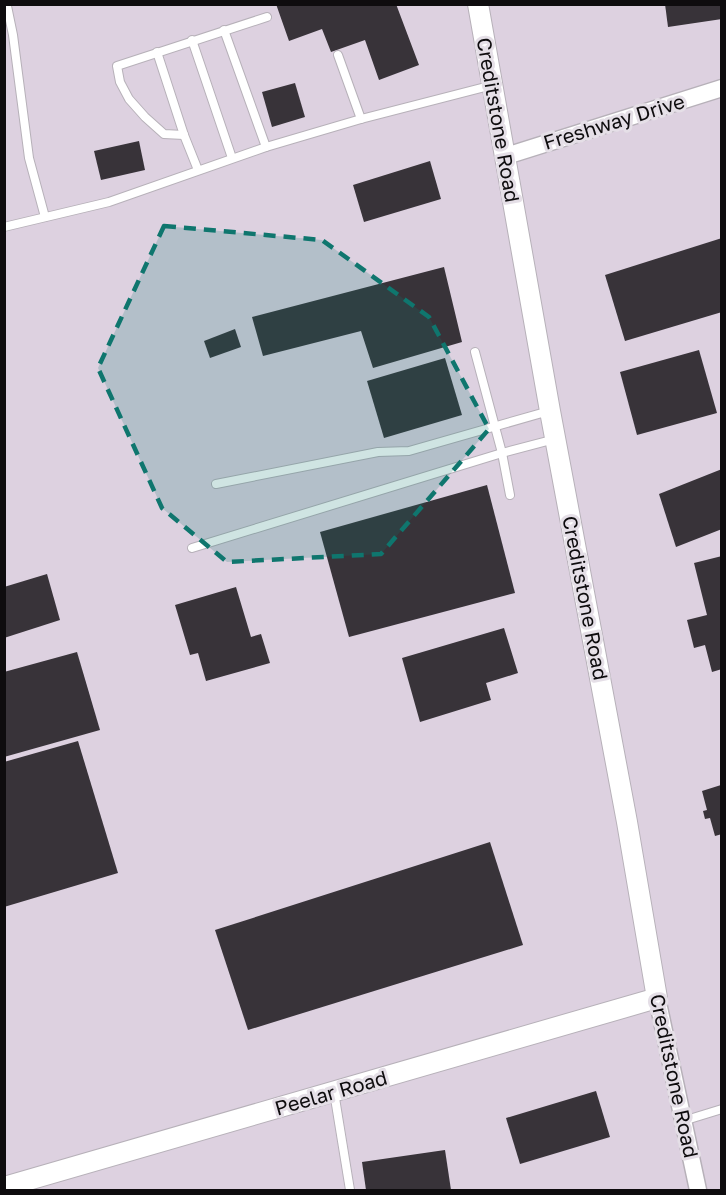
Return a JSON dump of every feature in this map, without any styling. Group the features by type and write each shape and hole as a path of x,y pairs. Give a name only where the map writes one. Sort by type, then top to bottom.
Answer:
{"street":[{"name":"Creditstone Road","path":"478,4 657,998 698,1191"},
{"name":"Freshway Drive","path":"506,156 722,88"},
{"name":"Peelar Road","path":"4,1187 657,998"}],"lane":[{"path":"4,4 7,6 13,34 29,158 45,217"},
{"path":"184,135 164,134 145,117 129,99 120,82 117,66 267,17"},
{"path":"224,30 267,147"},
{"path":"192,40 232,158"},
{"path":"157,52 198,170"},
{"path":"338,56 361,119"},
{"path":"4,227 109,202 267,147 361,119 493,85"},
{"path":"475,352 496,426 510,495"},
{"path":"216,484 378,452 409,451 550,411"},
{"path":"192,548 502,453 555,439"},
{"path":"334,1092 350,1191"},
{"path":"683,1121 722,1109"}],"highlighted area":[{"path":"164,226 322,240 429,317 489,429 381,554 227,562 162,508 98,368"}],"shaded area":[{"path":"5,5 721,5 721,1190 5,1190"}],"building":[{"path":"276,4 396,4 419,65 379,80 365,40 331,52 322,29 289,41"},
{"path":"665,4 722,4 722,19 668,27"},
{"path":"295,83 305,117 272,127 262,92"},
{"path":"139,141 145,170 101,180 94,151"},
{"path":"430,161 441,199 364,222 353,185"},
{"path":"722,238 722,312 625,341 605,275"},
{"path":"444,267 462,342 373,368 361,331 263,356 252,317"},
{"path":"235,329 241,347 210,358 204,341"},
{"path":"699,350 717,413 637,435 620,372"},
{"path":"445,358 462,415 384,438 367,381"},
{"path":"722,469 722,529 676,547 659,494"},
{"path":"487,485 515,593 349,637 320,532"},
{"path":"722,556 722,669 712,672 705,645 694,648 687,620 707,615 694,563"},
{"path":"47,574 60,620 4,638 4,587"},
{"path":"236,587 251,637 261,634 270,663 206,681 198,653 190,655 175,605"},
{"path":"504,628 518,673 486,683 491,700 420,722 402,658"},
{"path":"77,652 100,730 4,757 4,672"},
{"path":"78,741 118,873 4,907 4,762"},
{"path":"721,785 722,834 715,836 710,818 705,819 703,811 707,810 702,791"},
{"path":"490,842 523,945 248,1030 215,930"},
{"path":"596,1091 610,1137 520,1164 506,1118"},
{"path":"445,1150 451,1190 366,1190 362,1162"}]}
